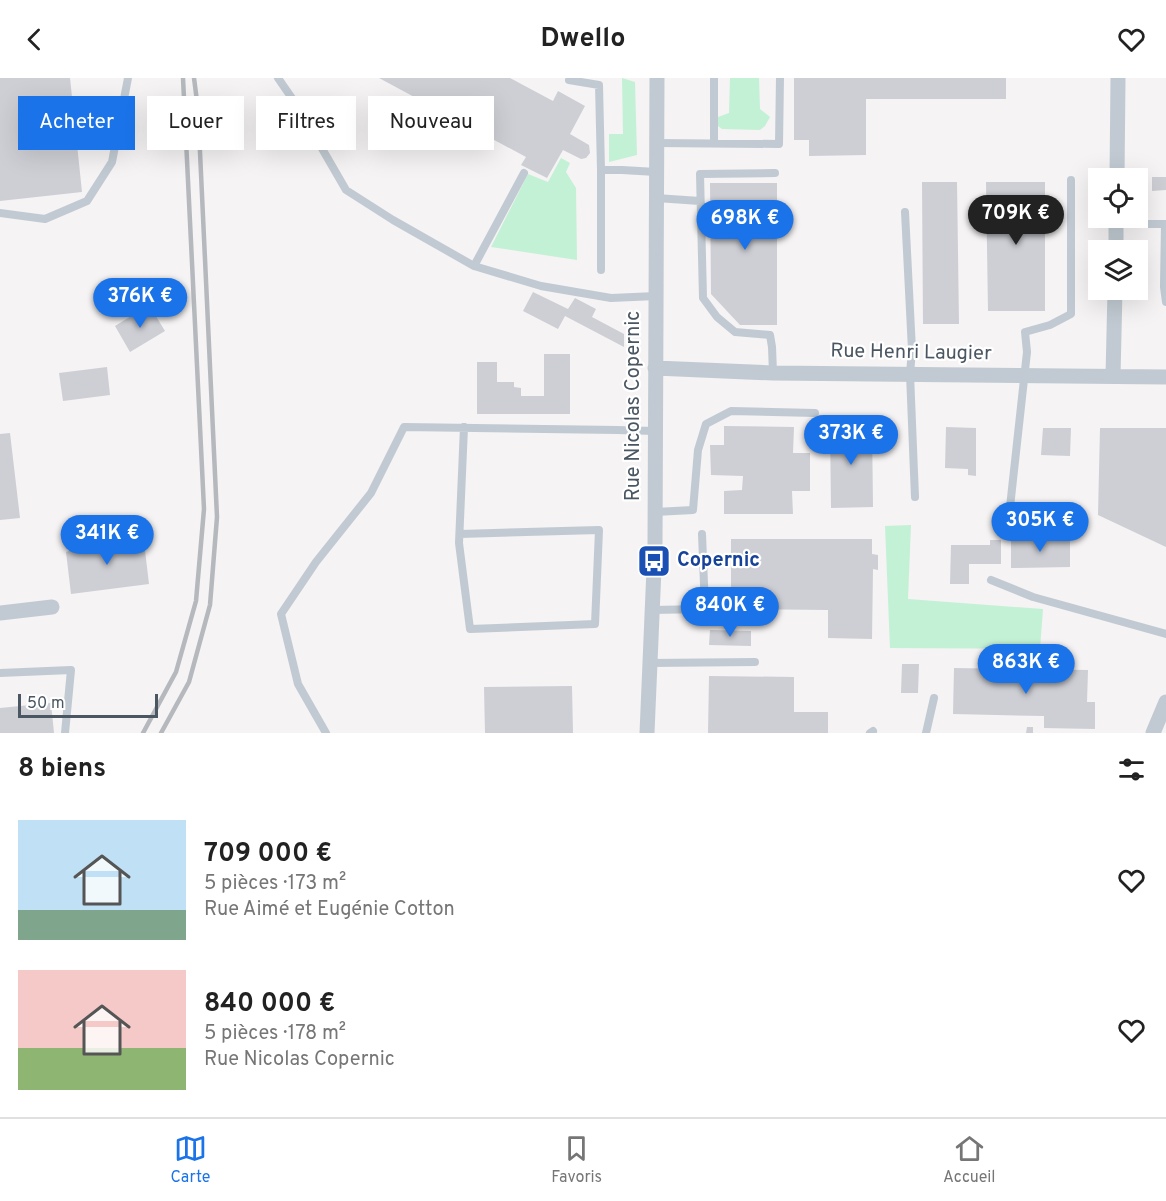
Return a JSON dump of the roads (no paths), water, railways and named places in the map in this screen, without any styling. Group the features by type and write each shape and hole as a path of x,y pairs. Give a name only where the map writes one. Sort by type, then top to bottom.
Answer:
{"street":[{"name":"Rue Nicolas Copernic","path":"647,733 655,512 657,78"},
{"path":"1117,168 1118,78"},
{"path":"1113,376 1115,300"},
{"name":"Rue Henri Laugier","path":"656,368 773,372 1166,377"},
{"path":"0,613 52,607"},
{"path":"1153,733 1166,702"}],"lane":[{"path":"0,213 45,219 87,201 112,162 128,78"},
{"path":"278,78 298,107 346,190 393,220 474,266 541,286 611,298 656,296"},
{"path":"714,78 714,143"},
{"path":"656,143 779,144 780,78"},
{"path":"569,80 599,85 601,270"},
{"path":"601,170 656,172"},
{"path":"474,266 524,173"},
{"path":"773,372 770,334 735,332 717,317 703,298 700,174 775,173"},
{"path":"1010,507 1027,352 1025,332 1050,326 1071,314 1071,180"},
{"path":"656,198 700,201"},
{"path":"905,212 912,350 910,374 915,497"},
{"path":"1148,223 1165,224 1164,288 1166,302"},
{"path":"655,512 693,510 698,450 706,424 731,411 815,413"},
{"path":"326,733 297,684 280,614 316,562 371,493 404,427 655,431"},
{"path":"460,534 599,530 595,624 470,628 459,543 464,427"},
{"path":"652,610 705,609 702,534"},
{"path":"992,580 1033,597 1166,634"},
{"path":"650,663 755,662"},
{"path":"0,673 71,670 65,733"},
{"path":"927,733 934,698"}],"railway":[{"path":"143,733 176,672 196,601 204,509 183,78"},
{"path":"161,733 189,682 210,605 217,517 198,109 194,78"}],"place":[{"name":"Copernic","path":"654,561"}]}
